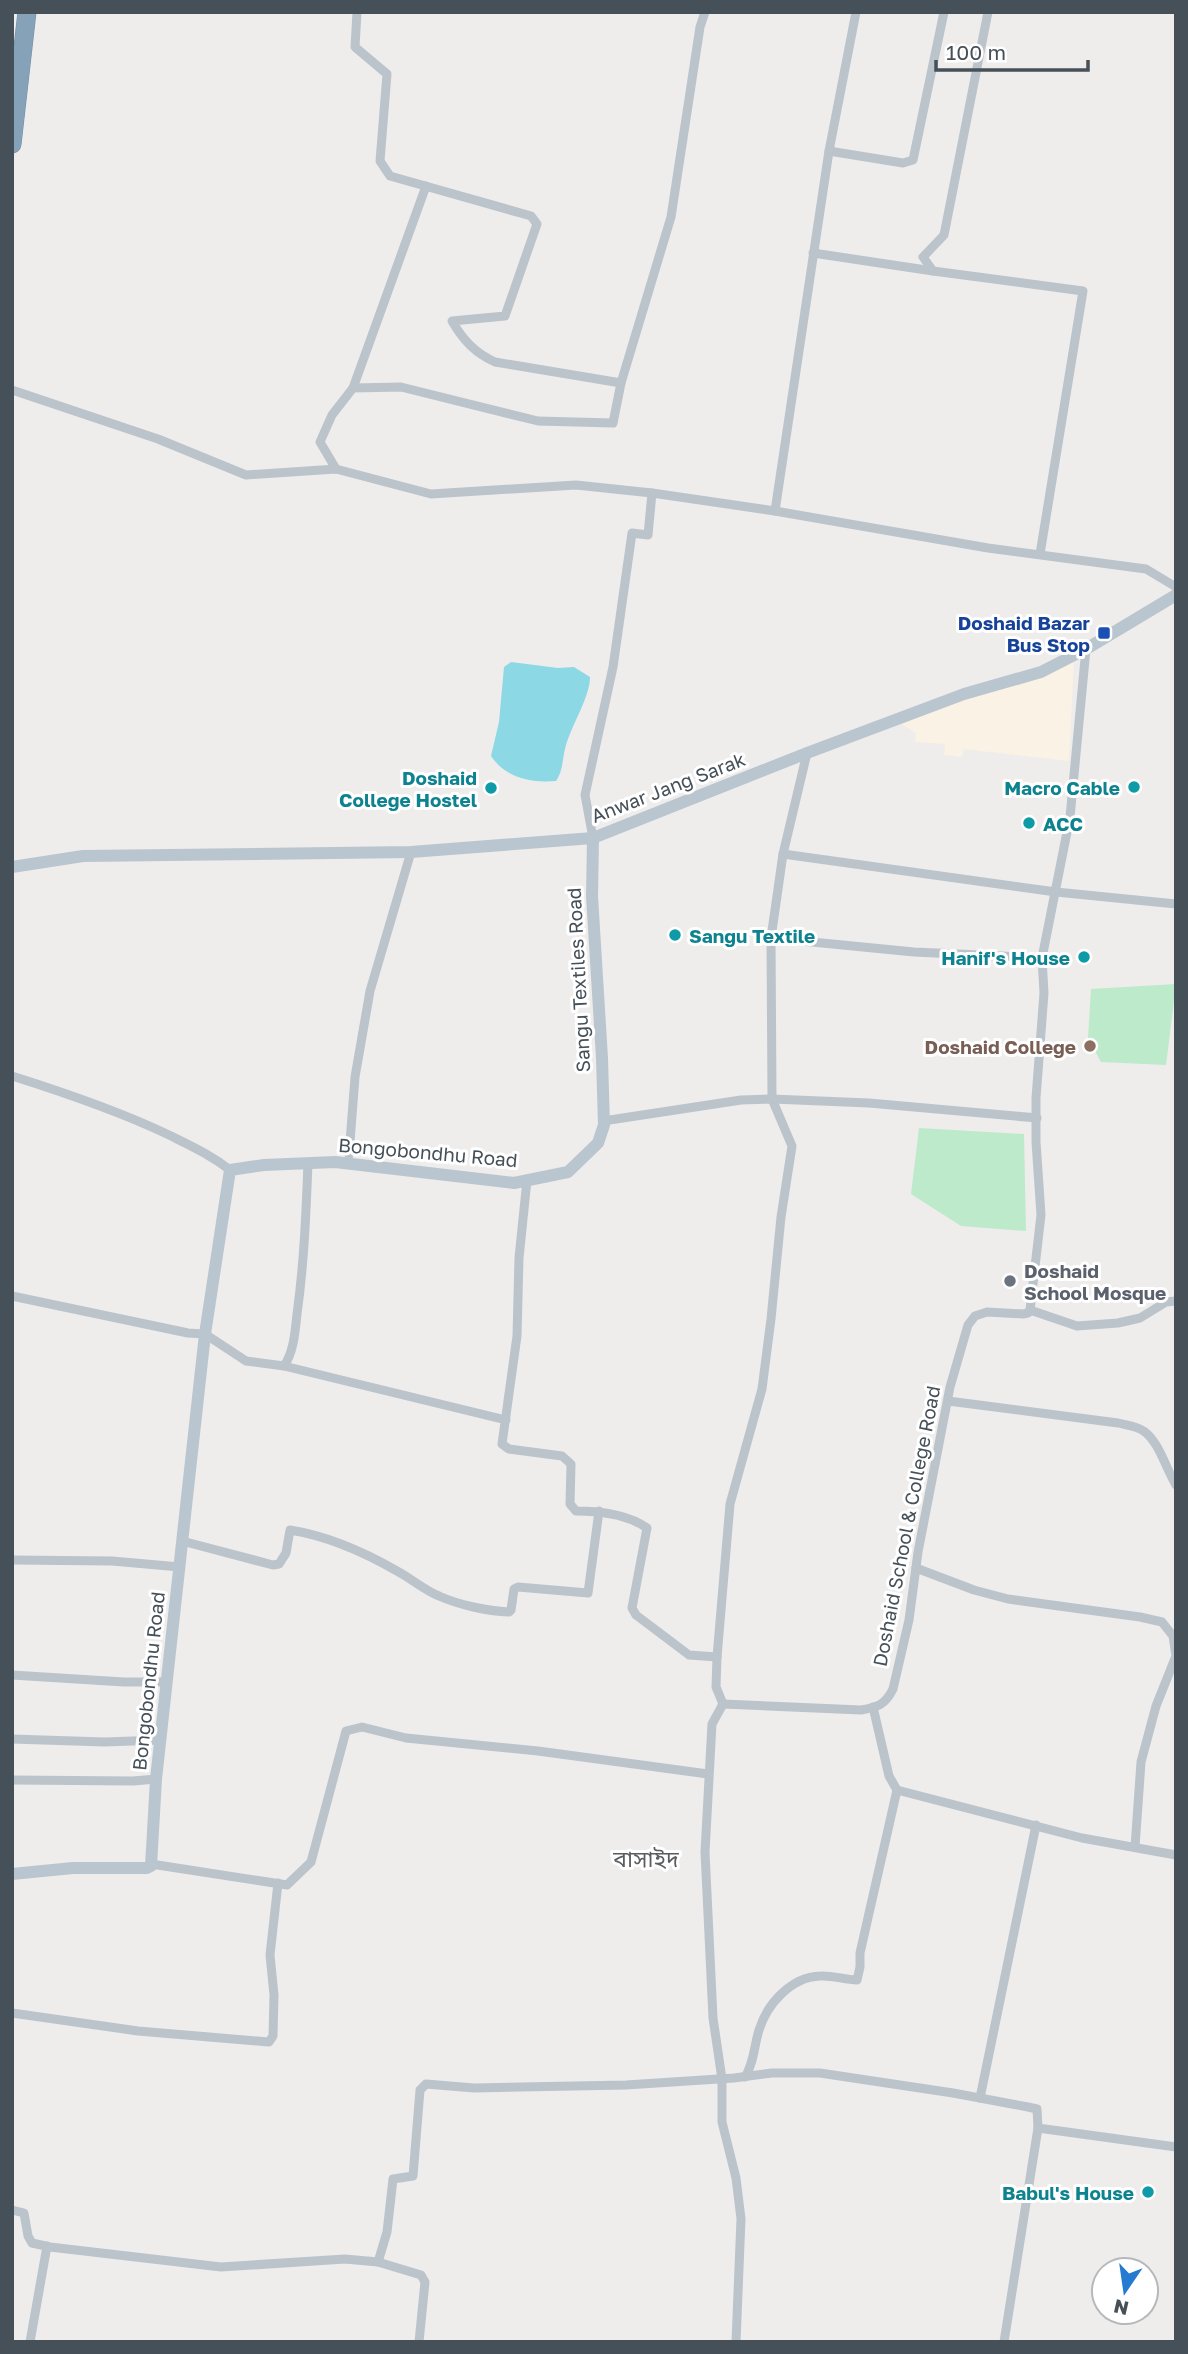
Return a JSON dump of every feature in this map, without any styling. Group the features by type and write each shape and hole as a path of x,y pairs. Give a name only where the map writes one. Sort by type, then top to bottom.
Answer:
{"highway":[{"path":"12,144 27,12"}],"street":[{"path":"356,12 355,47 387,74 380,161 390,176 531,216 537,224 505,316 452,321 460,336 480,355 495,362 621,383"},
{"path":"353,388 401,387 538,421 613,423 621,383 671,217 700,27 705,12"},
{"path":"775,511 828,151 856,12"},
{"path":"828,151 903,163 913,160 944,12"},
{"path":"933,271 923,257 944,235 988,12"},
{"path":"336,469 320,442 332,415 353,388 426,186"},
{"path":"813,253 1083,291 1040,554"},
{"path":"12,390 158,439 246,475 336,469 431,494 576,485 652,493 775,511 988,548 1146,569 1176,587"},
{"path":"593,838 584,795 613,667 632,533 648,535 652,493"},
{"name":"Anwar Jang Sarak","path":"12,867 83,856 411,852 593,838 807,752 964,694 1041,672 1086,649 1176,595"},
{"path":"1086,649 1076,773 1042,958 1044,993 1036,1142 1041,1215 1030,1310 1077,1326 1118,1323 1140,1318 1166,1302 1176,1301"},
{"path":"723,1704 716,1687 717,1657 730,1504 762,1389 781,1217 793,1146 772,1099 771,938 783,854 807,752"},
{"name":"Sangu Textiles Road","path":"593,838 592,897 603,1058 603,1121"},
{"path":"349,1155 355,1077 370,991 411,852"},
{"path":"783,854 1056,892 1176,904"},
{"path":"771,938 914,952 1042,958"},
{"path":"12,1076 146,1124 213,1156 230,1170"},
{"path":"603,1121 741,1100 772,1099 869,1103 1037,1118"},
{"name":"Bongobondhu Road","path":"151,1864 156,1779 205,1334 230,1170 264,1165 335,1162 514,1183 568,1172 598,1143 603,1121"},
{"path":"284,1366 293,1340 302,1274 308,1163"},
{"path":"527,1180 519,1258 517,1336 502,1444 509,1449 562,1456 571,1464 570,1504 576,1511 599,1511 638,1522 647,1528 632,1608 636,1615 689,1654 717,1657"},
{"path":"12,1296 188,1333 205,1334 246,1361 284,1366 506,1420"},
{"name":"Doshaid School & College Road","path":"873,1707 881,1706 893,1689 909,1620 947,1401 968,1325 975,1316 987,1312 1023,1314 1030,1310"},
{"path":"947,1401 1118,1423 1140,1429 1146,1433 1176,1485"},
{"path":"182,1541 273,1566 279,1564 286,1553 290,1530 300,1532 344,1544 443,1598 509,1612 514,1589 519,1587 588,1593 599,1511"},
{"path":"12,1560 111,1561 180,1567"},
{"path":"916,1568 974,1590 1007,1599 1140,1616 1162,1622 1168,1629 1176,1643 1176,1656 1156,1706 1141,1762 1135,1847"},
{"path":"12,1675 167,1682"},
{"path":"723,1704 861,1710 873,1707 889,1776 897,1790 860,1953 857,1980 817,1976 796,1981 776,1999 760,2028 750,2069 745,2077"},
{"path":"723,1704 712,1724 705,1852 713,2018 722,2078 722,2122 736,2178 741,2219 736,2342"},
{"path":"12,1874 73,1868 147,1868 151,1864 287,1885 311,1862 346,1731 362,1727 406,1738 538,1751 708,1774"},
{"path":"12,1739 105,1742 160,1740"},
{"path":"12,1780 156,1779"},
{"path":"897,1790 1082,1838 1176,1854"},
{"path":"980,2098 1037,1825"},
{"path":"12,2013 138,2031 270,2042 273,2036 274,1995 270,1955 278,1883"},
{"path":"378,2262 387,2232 393,2179 413,2176 422,2086 441,2084 474,2088 626,2085 772,2073 820,2073 1037,2109 1038,2128 1004,2342"},
{"path":"1038,2128 1176,2147"},
{"path":"12,2210 24,2213 32,2243 47,2246 221,2267 345,2259 378,2262 421,2275 425,2282 419,2342"},
{"path":"30,2342 47,2246"}],"shaded area":[{"path":"1074,655 1069,761 964,749 962,757 944,755 945,744 915,742 916,733 901,724"}],"green space":[{"path":"1176,984 1166,1065 1101,1062 1088,1038 1091,989"},
{"path":"919,1128 1024,1134 1026,1231 961,1226 911,1194"}],"water":[{"path":"511,662 558,668 574,667 590,677 587,694 568,740 556,781 519,778 504,769 491,756 499,722 504,667"}],"place":[{"name":"Doshaid Bazar Bus Stop","path":"1104,633"},
{"name":"Macro Cable","path":"1134,787"},
{"name":"Doshaid College Hostel","path":"491,788"},
{"name":"ACC","path":"1029,823"},
{"name":"Sangu Textile","path":"675,935"},
{"name":"Hanif's House","path":"1084,957"},
{"name":"Doshaid College","path":"1090,1046"},
{"name":"Doshaid School Mosque","path":"1010,1281"},
{"name":"Babul's House","path":"1148,2192"}],"district":[{"name":"বাসাইদ","path":"646,1858"}]}
